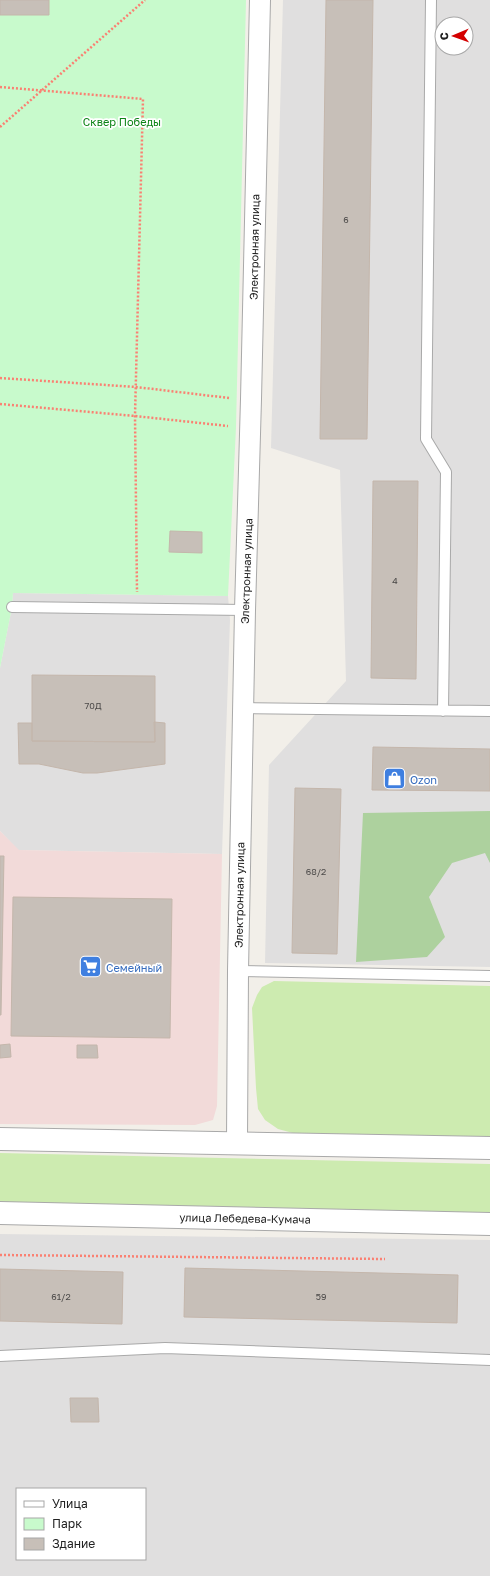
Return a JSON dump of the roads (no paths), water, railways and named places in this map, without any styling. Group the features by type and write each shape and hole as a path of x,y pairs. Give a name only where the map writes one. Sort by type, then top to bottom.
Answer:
{"street":[{"name":"Электронная улица","path":"238,1142 238,971 243,708 251,426 260,0"},
{"path":"0,1139 238,1142 490,1148"},
{"name":"улица Лебедева-Кумача","path":"0,1213 490,1224"}],"lane":[{"path":"431,0 426,439 446,472 443,711"},
{"path":"12,607 245,610"},
{"path":"243,708 490,711"},
{"path":"238,971 490,976"},
{"path":"0,1356 165,1348 490,1360"}],"place":[{"name":"Ozon","path":"395,779"},
{"name":"Семейный","path":"91,967"}],"park label":[{"name":"Сквер Победы","path":"122,121"}]}
